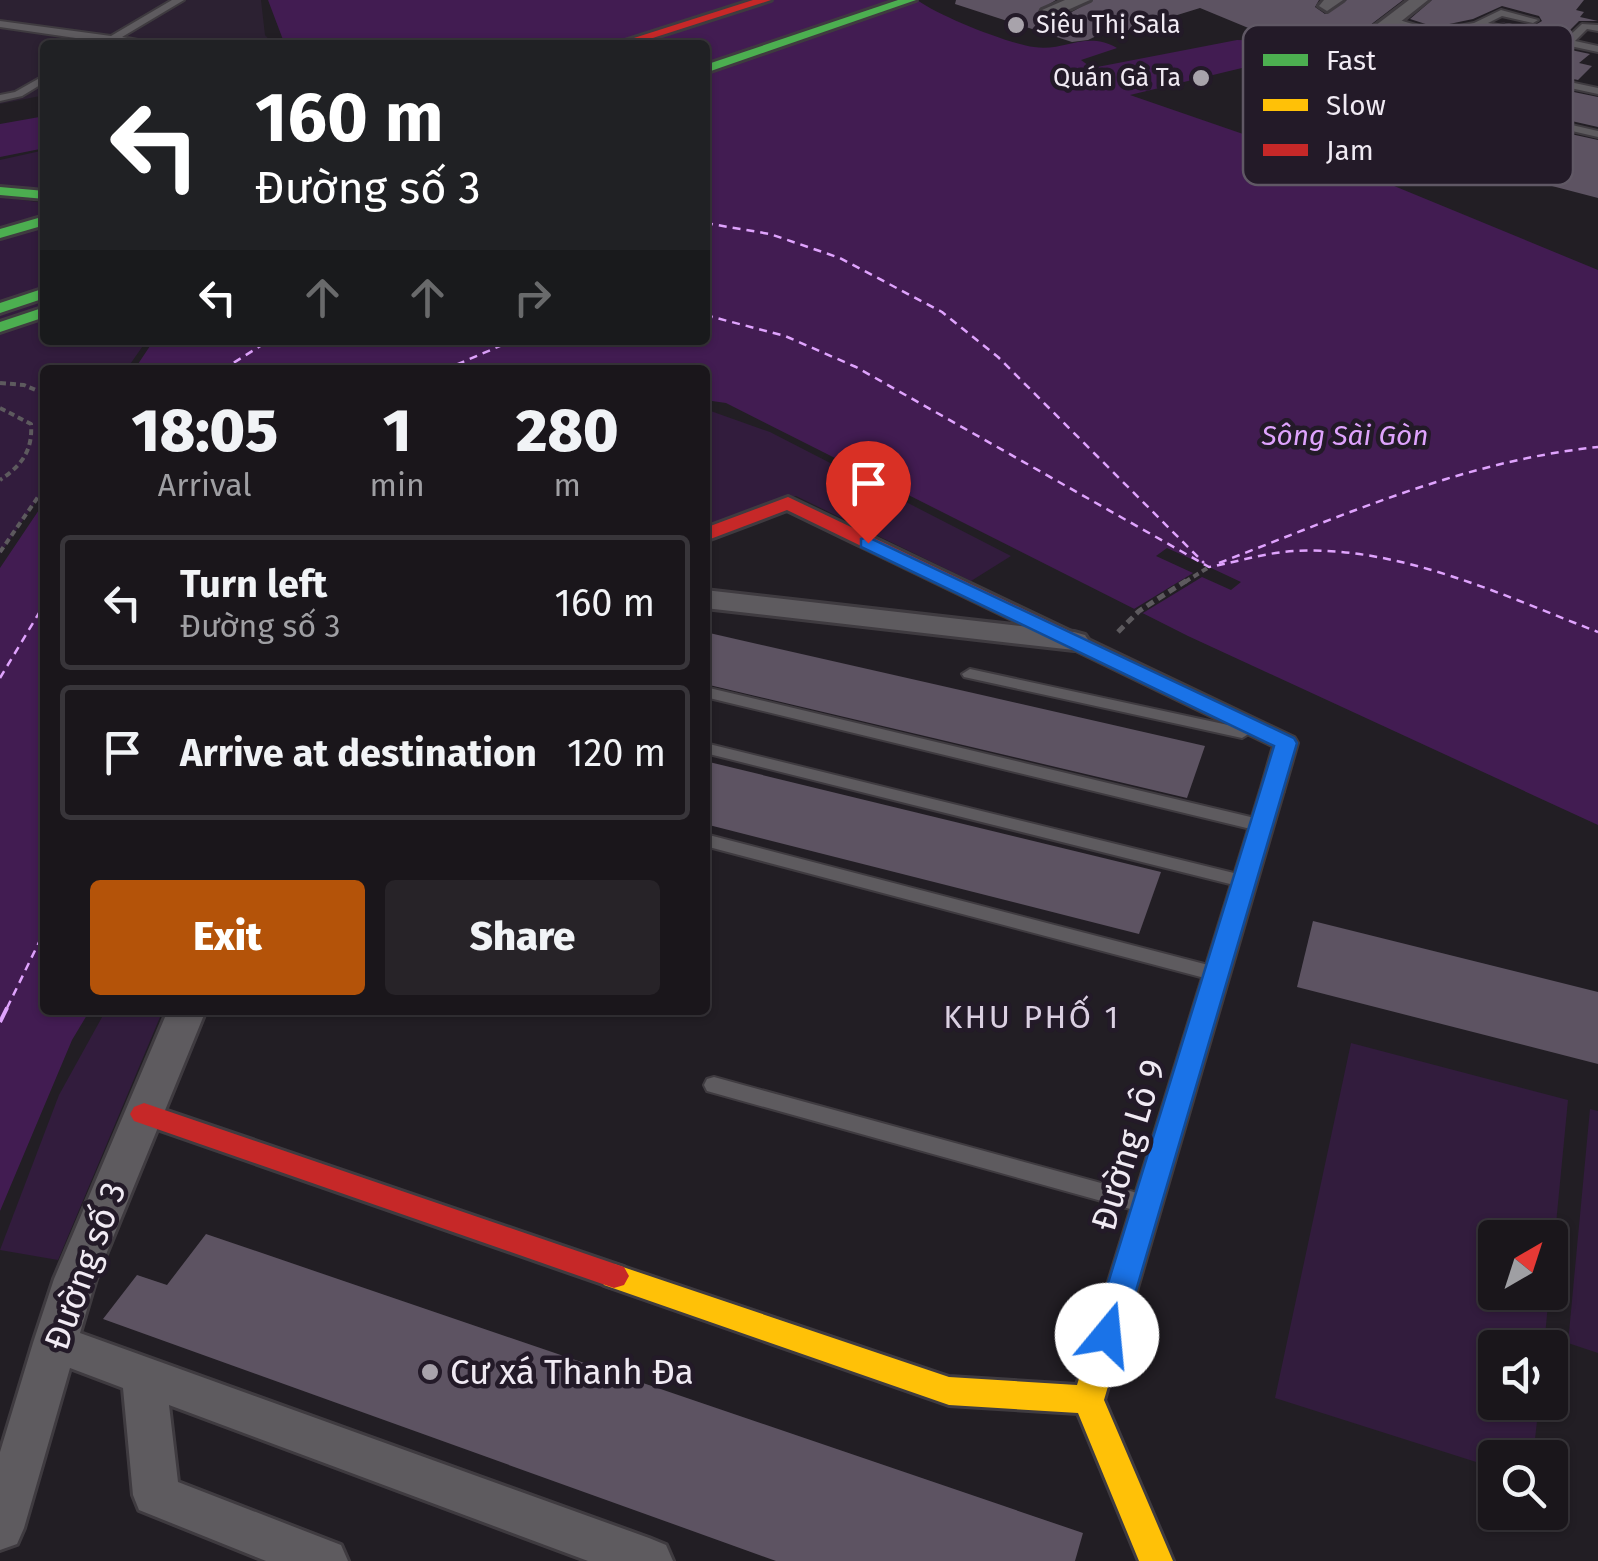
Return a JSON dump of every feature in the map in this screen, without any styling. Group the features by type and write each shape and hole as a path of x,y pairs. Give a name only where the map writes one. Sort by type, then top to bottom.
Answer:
{"street":[{"path":"634,40 765,0"},
{"path":"710,64 891,0"},
{"path":"710,64 910,0"},
{"path":"1070,26 1051,10 1082,0"},
{"path":"1388,25 1420,0"},
{"path":"0,191 40,195"},
{"path":"0,234 40,222"},
{"path":"0,299 40,286"},
{"path":"0,308 40,295"},
{"path":"0,327 40,314"},
{"path":"710,533 788,504 1286,743"},
{"path":"710,600 1084,646"},
{"name":"Đường Lô 9","path":"1088,1400 1286,743"},
{"name":"Đường số 3","path":"0,1528 75,1280 185,1015"},
{"path":"144,1114 949,1391 1088,1400 1153,1559"},
{"path":"56,1342 650,1561"},
{"path":"144,1375 156,1495 324,1561"}],"lane":[{"path":"168,0 178,0"},
{"path":"109,40 178,0"},
{"path":"1474,25 1500,14 1534,20"},
{"path":"1393,21 1406,25"},
{"path":"0,24 94,40"},
{"path":"1478,24 1483,25"},
{"path":"1573,38 1585,26 1598,28"},
{"path":"1573,44 1598,49"},
{"path":"0,98 18,94 40,81"},
{"path":"1573,86 1598,91"},
{"path":"1573,128 1598,134"},
{"path":"970,674 1286,743"},
{"path":"710,693 1259,825"},
{"path":"710,749 1243,882"},
{"path":"710,841 1216,974"},
{"path":"714,1085 1146,1205"}],"path":[{"path":"0,383 24,384 40,392"},
{"path":"0,408 31,424 34,442 26,458 0,480"},
{"path":"0,552 40,494"},
{"path":"1084,646 1209,568"}],"shaded area":[{"path":"0,0 261,0 265,35 270,40 40,40 40,96 0,104"},
{"path":"40,151 40,188 0,186 0,160"},
{"path":"0,197 40,202 40,307 0,319"},
{"path":"40,319 40,345 144,345 130,365 40,365 40,495 0,554 0,331"},
{"path":"710,411 770,432 1011,556 971,581 796,496 710,523"},
{"path":"103,1015 161,1015 58,1260 0,1250 59,1095"},
{"path":"1351,1043 1568,1100 1556,1220 1478,1220 1478,1310 1547,1310 1546,1330 1478,1330 1478,1420 1537,1420 1535,1440 1478,1440 1478,1463 1275,1398"},
{"path":"1590,1109 1598,1111 1598,1353 1568,1343"}],"water":[{"name":"Sông Sài Gòn","path":"268,0 917,0 990,35 1034,47 1095,41 1117,48 1081,60 1092,68 1243,40 1243,68 1130,95 1243,134 1243,185 1392,185 1598,270 1598,825 1188,636 726,403 710,401 710,365 137,365 151,345 710,345 710,40 283,40"},
{"path":"40,117 40,149 0,157 0,124"},
{"path":"40,508 40,1015 87,1015 72,1040 0,1211 0,568"}],"pier":[{"path":"1167,548 1241,582 1231,590 1202,577 1143,613 1134,609 1193,573 1156,556"}],"building":[{"path":"956,0 1056,0 1038,11 1064,34 1079,33 1080,22 1070,13 1093,0 1319,0 1315,7 1325,14 1347,0 1403,0 1370,25 1243,26 1200,8 1119,33 1111,29 1088,40 1072,42 955,4"},
{"path":"1432,0 1584,0 1576,10 1584,12 1580,17 1598,21 1579,21 1573,27 1535,25 1542,21 1539,16 1502,6 1473,19 1444,25 1410,19"},
{"path":"1573,50 1590,54 1579,63 1592,66 1578,80 1573,79"},
{"path":"1573,92 1598,97 1598,127 1573,121"},
{"path":"1573,134 1598,140 1598,198 1548,185 1573,185"},
{"path":"710,633 1205,746 1187,798 710,685"},
{"path":"710,762 1161,872 1139,934 710,825"},
{"path":"1313,921 1598,992 1598,1064 1297,987"},
{"name":"Cư xá Thanh Đa","path":"206,1234 1083,1533 1075,1561 776,1561 103,1319 137,1275 167,1285"}],"ferry route":[{"path":"710,224 770,234 840,258 942,312 998,357 1204,563"},
{"path":"710,316 785,336 856,367 1209,567 1293,551 1371,556 1449,575 1598,632"},
{"path":"230,365 262,345"},
{"path":"456,365 502,345"},
{"path":"1219,563 1452,477 1548,454 1598,447"},
{"path":"0,678 40,611"},
{"path":"7,1008 40,940"},
{"path":"0,1022 7,1008"}],"traffic: fast":[{"path":"710,67 910,0"},
{"path":"0,191 40,195"},
{"path":"0,234 40,222"},
{"path":"0,308 40,295"},
{"path":"0,327 40,314"}],"traffic: slow":[{"path":"1156,1561 1088,1400 1272,791"},
{"path":"614,1276 949,1391 1088,1400"}],"traffic: jam":[{"path":"634,40 765,0"},
{"path":"710,533 788,503 1286,743 1272,791"},
{"path":"144,1114 614,1276"}],"place":[{"name":"Siêu Thị Sala","path":"1016,25"},
{"name":"Quán Gà Ta","path":"1201,78"},
{"name":"Cư xá Thanh Đa","path":"430,1372"}],"district":[{"name":"KHU PHỐ 1","path":"1032,1017"}],"route":[{"path":"868,543 1286,743 1107,1335"}]}
